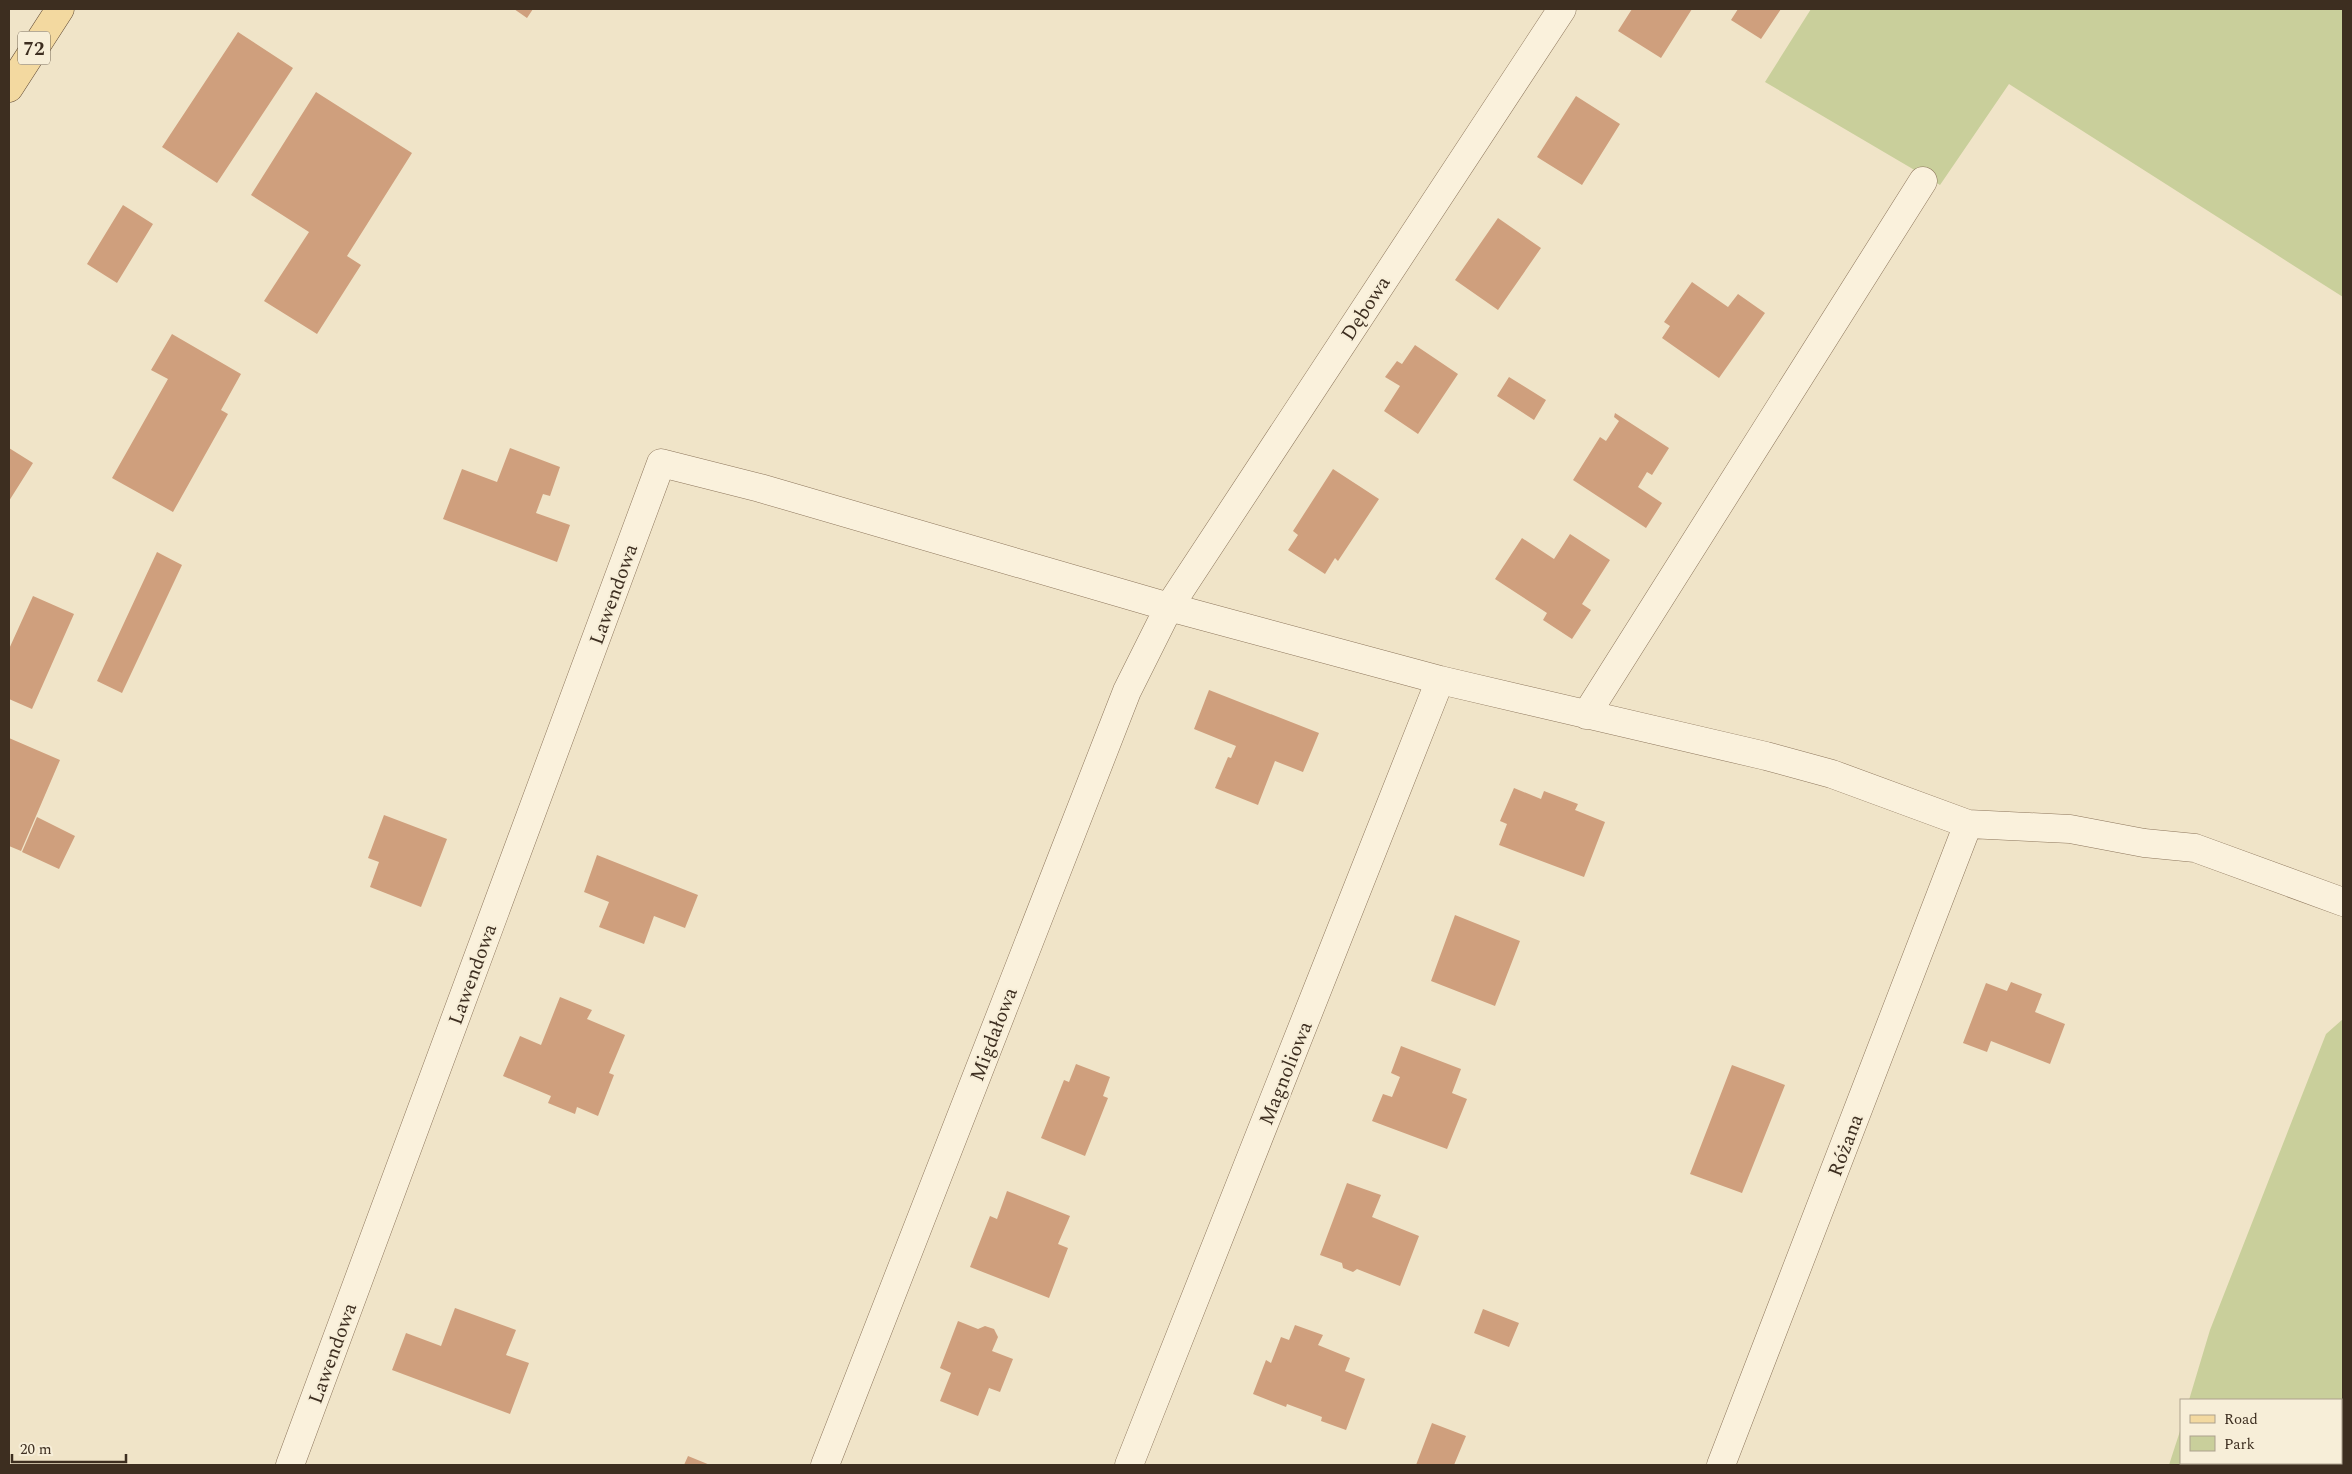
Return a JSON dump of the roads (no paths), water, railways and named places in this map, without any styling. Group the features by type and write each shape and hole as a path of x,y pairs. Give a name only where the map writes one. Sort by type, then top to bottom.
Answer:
{"main road":[{"name":"72","path":"9,88 60,9"}],"street":[{"name":"Dębowa","path":"1169,607 1562,9"},
{"path":"1586,715 1923,181"},
{"name":"Lawendowa","path":"290,1465 661,463 760,488 1169,607"},
{"path":"1169,607 1440,680 1766,756 1832,774 1968,824 2070,829 2144,843 2195,848 2343,902"},
{"name":"Migdałowa","path":"825,1465 1127,691 1169,607"},
{"name":"Magnoliowa","path":"1129,1465 1440,680"},
{"name":"Różana","path":"1721,1465 1968,824"}]}
